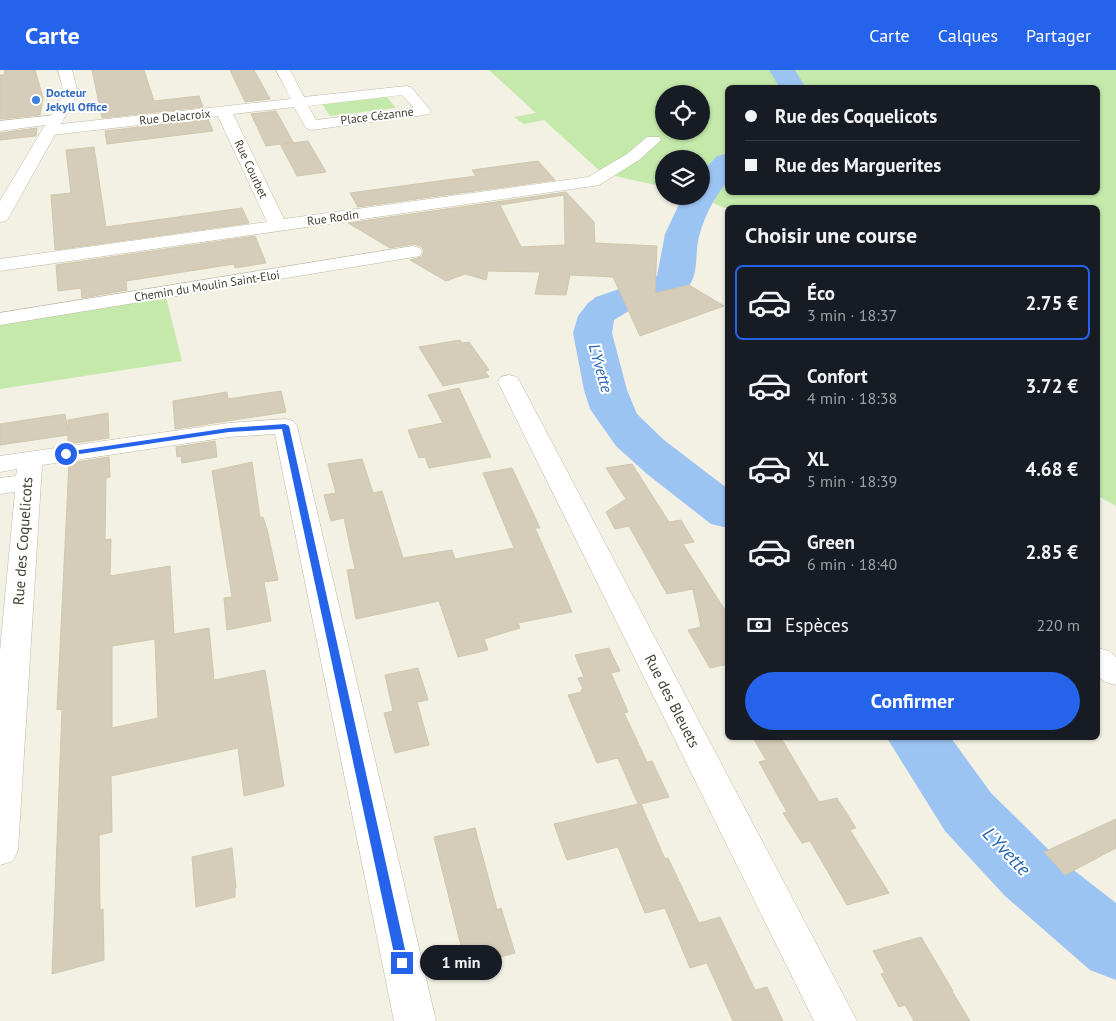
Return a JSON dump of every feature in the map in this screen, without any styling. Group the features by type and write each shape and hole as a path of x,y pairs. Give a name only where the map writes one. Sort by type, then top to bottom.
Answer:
{"street":[{"path":"0,217 71,93 64,70"},
{"path":"283,70 298,102"},
{"name":"Place Cézanne","path":"406,90 424,111 311,125 298,102 406,90"},
{"name":"Rue Delacroix","path":"0,126 54,125 224,112 298,102"},
{"name":"Rue Courbet","path":"224,112 278,226"},
{"name":"Rue Rodin","path":"0,264 594,180 633,157 653,140"},
{"name":"Chemin du Moulin Saint-Eloi","path":"0,319 413,252"},
{"name":"Rue des Bleuets","path":"509,382 836,1021"},
{"name":"Rue des Coquelicots","path":"0,850 28,484 229,430 285,426 415,1021"},
{"path":"0,464 28,484"},
{"path":"0,486 28,484"},
{"path":"1100,661 1116,674"}],"green space":[{"path":"489,70 1116,70 1116,506 1100,497 1100,205 725,205 725,208 710,202 710,150 655,150 655,185 602,173 544,120 524,124 514,117 536,113"},
{"path":"387,97 396,108 330,116 322,104"},
{"path":"166,297 182,361 0,389 0,324"}],"building":[{"path":"5,70 35,70 43,98 40,115 0,119 0,75 4,75"},
{"path":"92,70 144,70 154,101 199,96 203,107 102,118"},
{"path":"230,70 254,70 270,99 245,102"},
{"path":"276,111 293,142 284,144 308,141 326,172 297,176 280,144 266,146 251,114"},
{"path":"208,119 213,131 107,144 105,131"},
{"path":"37,128 36,136 0,140 0,133"},
{"path":"94,147 106,227 242,208 249,223 55,250 51,195 71,193 66,150"},
{"path":"538,161 555,180 358,207 350,193 476,176 472,170"},
{"path":"566,192 594,222 595,243 657,246 655,293 689,285 724,306 640,336 613,277 570,275 566,295 535,294 540,272 488,271 486,280 465,274 446,281 410,260 422,257 424,251 421,246 413,244 390,248 348,223","holes":["564,195 565,245 521,247 500,205"]},
{"path":"255,236 266,263 235,268 234,264 126,281 127,290 82,298 81,288 58,291 56,265"},
{"path":"460,340 462,343 469,342 489,370 485,371 489,377 443,386 419,347"},
{"path":"459,388 491,457 429,468 425,457 419,458 408,430 443,423 428,395"},
{"path":"281,391 286,412 175,429 173,401 227,392 228,399"},
{"path":"108,413 109,438 68,444 68,435 0,445 0,424 65,414 68,431 68,420"},
{"path":"215,441 217,457 182,463 181,456 177,457 176,447"},
{"path":"109,457 110,477 106,478 105,540 111,539 110,576 170,566 174,634 209,628 214,680 265,670 284,786 244,796 238,748 111,776 112,832 99,835 100,910 103,909 104,960 52,974 62,709 57,710 69,463","holes":["155,639 158,718 112,728 112,646"]},
{"path":"362,459 373,493 382,491 403,558 452,550 455,559 514,548 483,473 512,468 540,528 535,528 572,612 518,623 520,628 484,639 488,650 458,657 439,601 356,619 347,570 355,569 344,518 331,521 324,495 336,493 328,464"},
{"path":"252,462 260,518 263,517 267,529 278,580 264,582 271,621 227,630 224,598 232,597 212,471"},
{"path":"632,464 669,522 681,520 694,542 683,544 725,610 725,665 710,668 688,630 701,627 693,589 667,594 629,526 615,529 606,512 626,499 606,468"},
{"path":"609,648 620,671 611,673 628,712 624,713 647,762 652,761 669,797 641,804 665,859 668,858 699,923 720,917 755,990 767,987 783,1021 733,1021 707,963 690,968 665,908 645,913 618,847 567,860 554,824 638,804 618,758 597,763 568,695 582,692 581,690 583,689 578,678 584,677 575,655"},
{"path":"418,668 428,700 417,702 429,745 395,753 384,713 393,711 385,675"},
{"path":"754,740 782,740 819,802 837,798 856,828 850,830 889,893 847,905 810,841 802,843 783,813 787,812 759,762 766,760"},
{"path":"1116,819 1116,848 1065,875 1044,852"},
{"path":"475,828 497,910 501,908 515,953 466,966 434,837"},
{"path":"232,848 236,888 235,897 196,907 192,857"},
{"path":"921,937 970,1021 914,1021 905,1005 899,1007 881,974 885,973 873,951"}],"waterway":[{"name":"L'Yvette","path":"782,70 791,85"},
{"name":"L'Yvette","path":"710,182 725,165"},
{"name":"L'Yvette","path":"695,205 682,234 675,281 659,290 610,305 597,316 592,333 607,397 620,422 647,450 725,511"},
{"name":"L'Yvette","path":"919,740 968,812 1029,875 1116,947"}],"place":[{"name":"Docteur Jekyll Office","path":"36,100"}],"route":[{"path":"66,454 229,430 285,426 290,456 402,963"}]}
